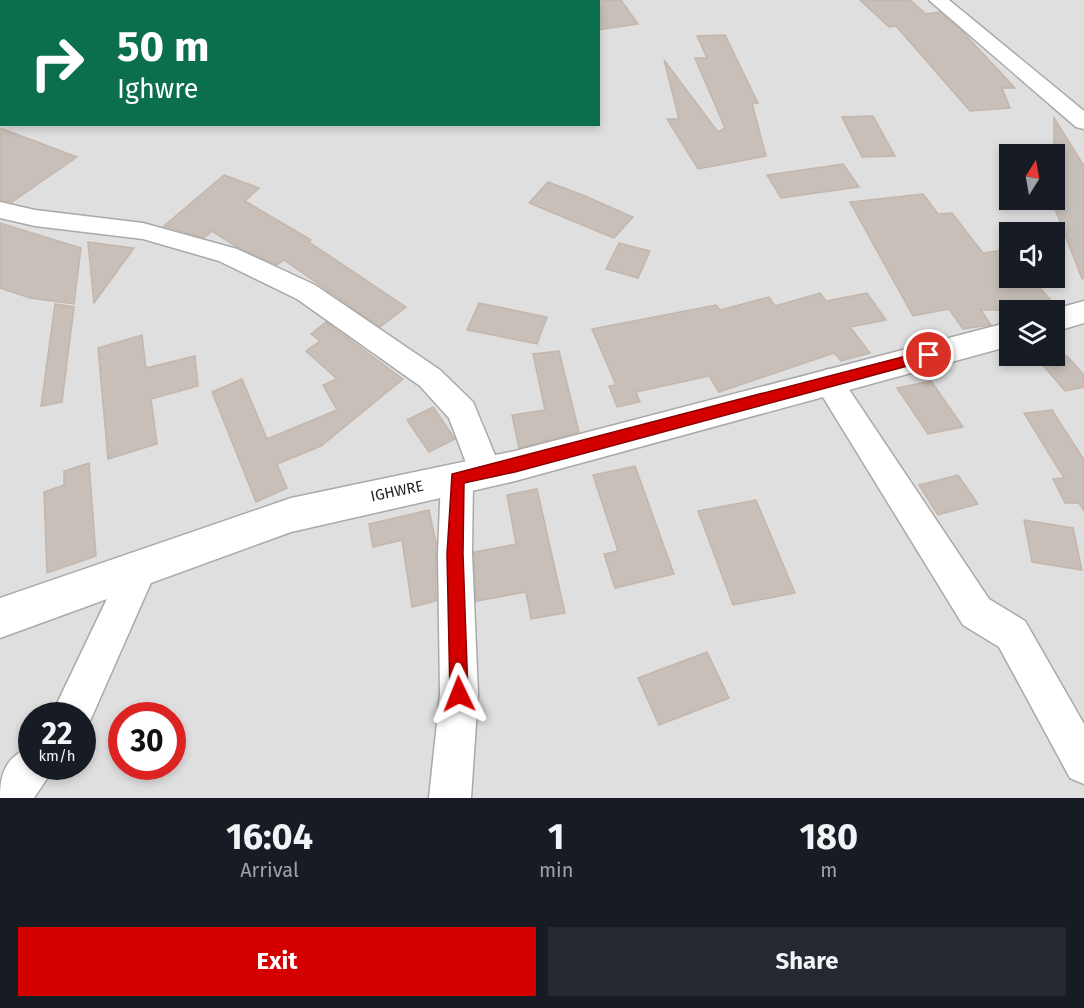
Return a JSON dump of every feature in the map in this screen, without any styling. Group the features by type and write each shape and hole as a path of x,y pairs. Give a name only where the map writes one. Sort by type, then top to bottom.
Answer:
{"street":[{"path":"938,0 1084,122"},
{"path":"0,210 35,218 143,231 228,255 306,292 430,378 462,411 471,475 455,554 459,694 450,798"},
{"path":"1065,318 1084,312"},
{"name":"IGHWRE","path":"0,618 291,515 471,475 999,337"},
{"path":"828,381 976,612 1012,634 1084,764"},
{"path":"78,702 140,569"},
{"path":"8,798 22,780"}],"shaded area":[{"path":"600,0 1084,0 1084,798 0,798 0,126 600,126"}],"building":[{"path":"600,0 621,0 638,24 600,30"},
{"path":"860,0 910,0 926,14 939,12 960,29 1015,88 1002,88 1010,108 970,111 896,26 889,27"},
{"path":"725,35 758,103 752,103 766,156 698,169 667,119 679,119 664,60 718,132 725,128 695,58 707,58 697,36"},
{"path":"873,116 895,156 862,157 842,117"},
{"path":"1054,118 1084,166 1084,278 1082,279 1065,235 1065,222 1060,222 1056,210 1065,210 1065,144 1054,144"},
{"path":"0,128 77,157 12,202 0,200"},
{"path":"843,164 859,187 781,198 767,175"},
{"path":"224,175 259,188 245,201 311,240 309,242 406,307 380,327 284,260 277,265 237,247 212,231 204,238 164,226"},
{"path":"548,182 633,217 614,238 529,203"},
{"path":"923,194 938,214 952,213 983,253 999,251 999,288 1040,288 1051,300 999,300 999,310 981,310 991,325 963,329 949,309 913,316 850,202"},
{"path":"0,223 81,248 74,304 30,298 0,288"},
{"path":"88,242 134,248 94,303"},
{"path":"619,243 650,251 638,278 606,269"},
{"path":"820,293 826,301 867,293 886,320 850,327 870,353 841,361 834,353 719,392 709,376 636,392 640,402 617,407 609,386 616,385 592,329 716,305 720,310 769,297 775,306"},
{"path":"479,303 547,317 537,344 467,330"},
{"path":"55,304 74,307 62,402 41,406"},
{"path":"326,322 403,379 321,446 277,464 287,488 256,502 212,392 242,379 267,439 337,410 323,385 337,379 306,351 320,341 311,334"},
{"path":"142,335 146,368 195,356 198,386 151,399 157,444 108,459 98,348"},
{"path":"559,351 579,432 519,448 512,415 545,410 533,354"},
{"path":"1065,356 1067,356 1084,375 1084,387 1065,391 1044,366 1065,366"},
{"path":"931,381 963,427 928,434 897,388"},
{"path":"433,407 455,439 429,452 407,420"},
{"path":"1052,410 1084,460 1084,511 1079,503 1065,503 1053,479 1064,478 1024,413"},
{"path":"89,463 96,556 47,573 44,492 64,485 64,471"},
{"path":"635,466 674,574 615,588 604,554 618,551 593,475"},
{"path":"958,475 978,504 938,515 919,485"},
{"path":"537,489 565,613 531,619 526,592 476,601 474,552 516,544 507,495"},
{"path":"756,500 795,593 733,605 698,511"},
{"path":"429,510 436,542 436,601 412,607 402,540 373,547 369,524"},
{"path":"1024,520 1073,528 1082,570 1032,562"},
{"path":"707,652 729,698 659,725 638,678"}],"route":[{"path":"459,694 455,554 457,478 515,466 929,355"}]}
